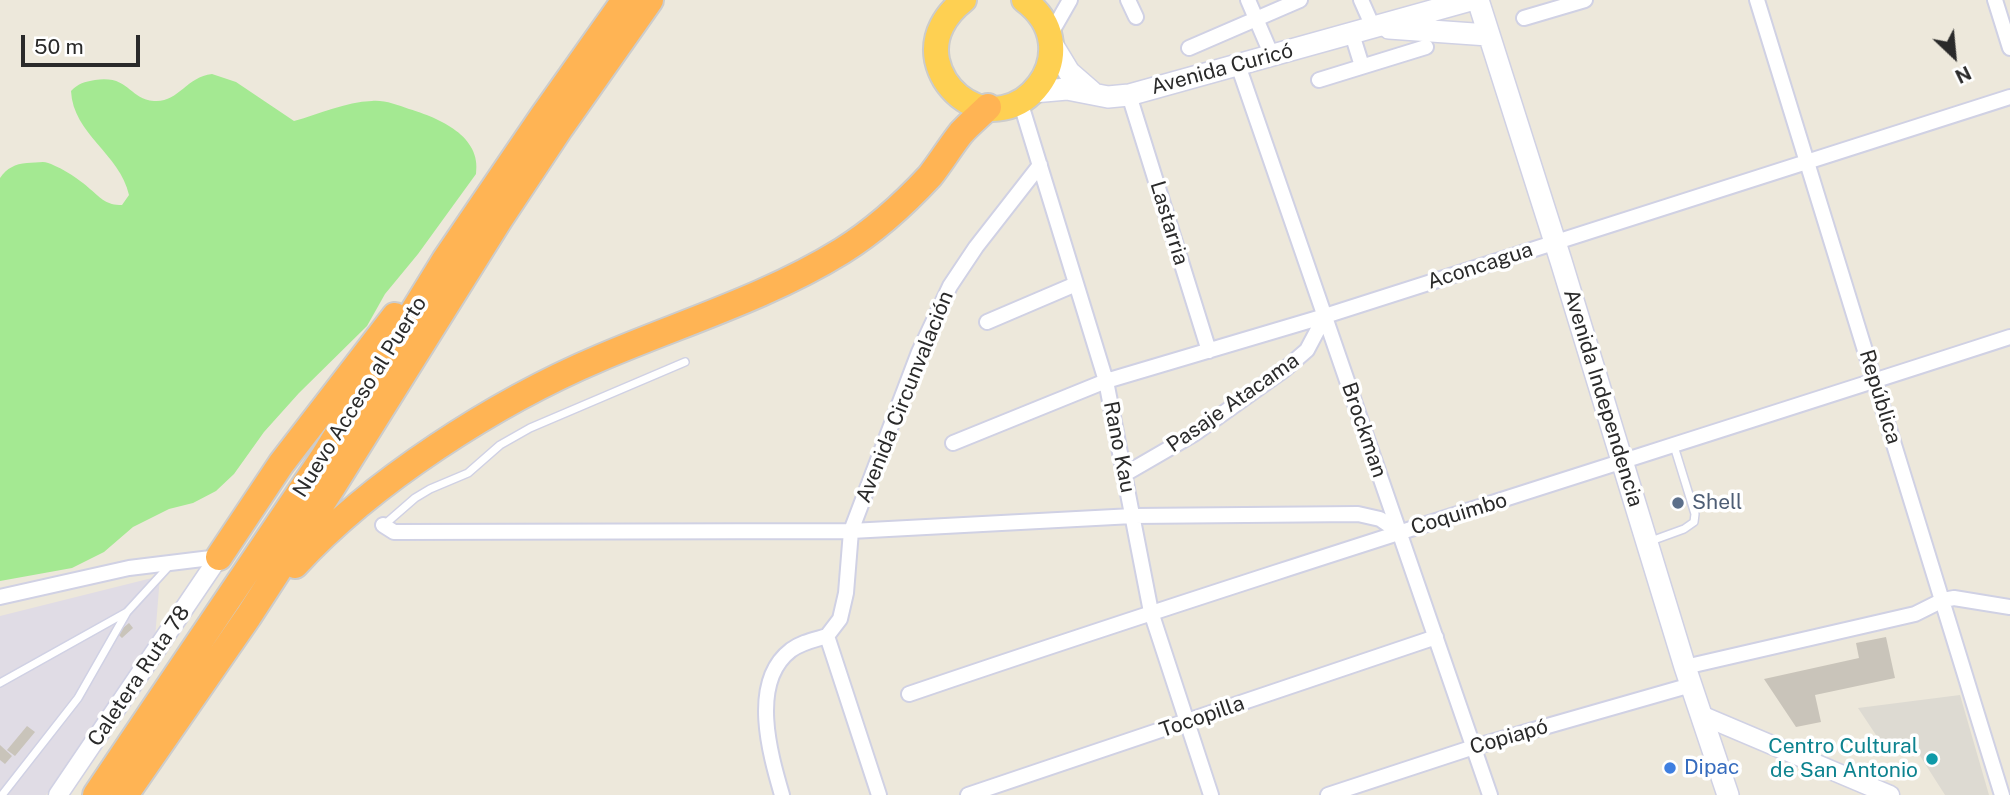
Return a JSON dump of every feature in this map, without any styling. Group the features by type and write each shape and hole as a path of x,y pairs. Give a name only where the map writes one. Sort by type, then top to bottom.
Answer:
{"highway":[{"name":"Nuevo Acceso al Puerto","path":"96,795 323,458 445,260 625,0"},
{"name":"Nuevo Acceso al Puerto","path":"125,795 248,617 378,416 499,220 650,0"},
{"path":"964,0 946,18 940,29 936,55 944,80 963,99 988,107 999,107 1026,97 1048,70 1051,39 1041,15 1024,0"},
{"path":"248,617 337,524 418,461 494,412 597,359 789,280 845,250 912,194 931,174 962,132 988,107"},
{"path":"219,557 281,464 349,372 445,260"}],"main road":[{"name":"Avenida Curicó","path":"1026,97 1067,89 1108,97 1129,95 1471,0"},
{"name":"Avenida Independencia","path":"1478,0 1688,676 1728,795"},
{"path":"1373,27 1488,35"},
{"path":"1051,39 1064,66 1092,92"}],"street":[{"path":"1024,0 1040,0"},
{"path":"1051,39 1070,0"},
{"path":"1128,0 1136,17"},
{"path":"1248,0 1272,56"},
{"name":"Avenida Curicó","path":"1188,48 1300,0"},
{"path":"1361,0 1373,27"},
{"path":"1524,18 1585,0"},
{"name":"República","path":"1757,0 2002,795"},
{"path":"1995,0 2010,48"},
{"path":"1352,34 1362,66"},
{"name":"Avenida Curicó","path":"1319,80 1426,47"},
{"name":"Brockman","path":"1238,65 1490,795"},
{"name":"Lastarria","path":"1129,95 1209,351"},
{"name":"Rano Kau","path":"1026,97 1040,165 1106,382 1151,612 1211,795"},
{"name":"Aconcagua","path":"953,443 1106,382 1325,316 2010,97"},
{"name":"Avenida Circunvalación","path":"827,636 839,619 846,593 851,531 914,363 950,286 983,237 1040,165"},
{"path":"987,322 1076,284"},
{"name":"Pasaje Atacama","path":"1125,474 1195,434 1284,370 1307,350 1325,316"},
{"name":"Coquimbo","path":"909,694 1151,612 2010,337"},
{"path":"383,525 394,531 851,531 1133,516 1358,514 1380,519 1399,532"},
{"path":"0,597 129,568 219,557"},
{"name":"Caletera Ruta 78","path":"58,795 219,557"},
{"name":"Copiapó","path":"1328,795 1688,676 1915,614 1943,600 1969,599 2010,607"},
{"path":"782,795 767,735 766,697 774,672 788,652 803,643 827,636 878,795"},
{"name":"Tocopilla","path":"968,795 1436,637"},
{"path":"1701,715 1890,795"}],"lane":[{"path":"383,525 415,498 468,473 500,445 530,428 685,362"},
{"path":"1647,542 1684,529 1694,522 1695,514 1674,446"},
{"path":"2,795 78,698 127,612 173,562"},
{"path":"0,683 127,612"}],"shaded area":[{"path":"160,576 155,638 46,795 0,795 0,616"},
{"path":"1960,695 1989,795 1945,795 1915,748 1880,741 1858,708"}],"green space":[{"path":"212,74 236,82 294,121 342,106 372,101 391,103 421,113 445,124 465,139 476,161 476,174 418,254 385,294 367,326 299,393 264,432 234,474 216,491 193,503 169,509 133,527 104,552 72,568 0,581 0,178 8,169 19,164 48,163 74,177 104,201 122,205 129,195 124,181 80,120 71,91 85,82 107,79 122,84 145,99 162,101 195,80"}],"building":[{"path":"129,623 133,628 122,638 117,633"},
{"path":"1886,637 1895,678 1815,695 1821,722 1796,727 1764,679 1859,658 1856,643"},
{"path":"27,726 35,732 15,756 7,750"},
{"path":"0,745 12,756 5,764 0,760"}],"place":[{"name":"Shell","path":"1678,503"},
{"name":"Centro Cultural de San Antonio","path":"1932,759"},
{"name":"Dipac","path":"1670,768"}]}
